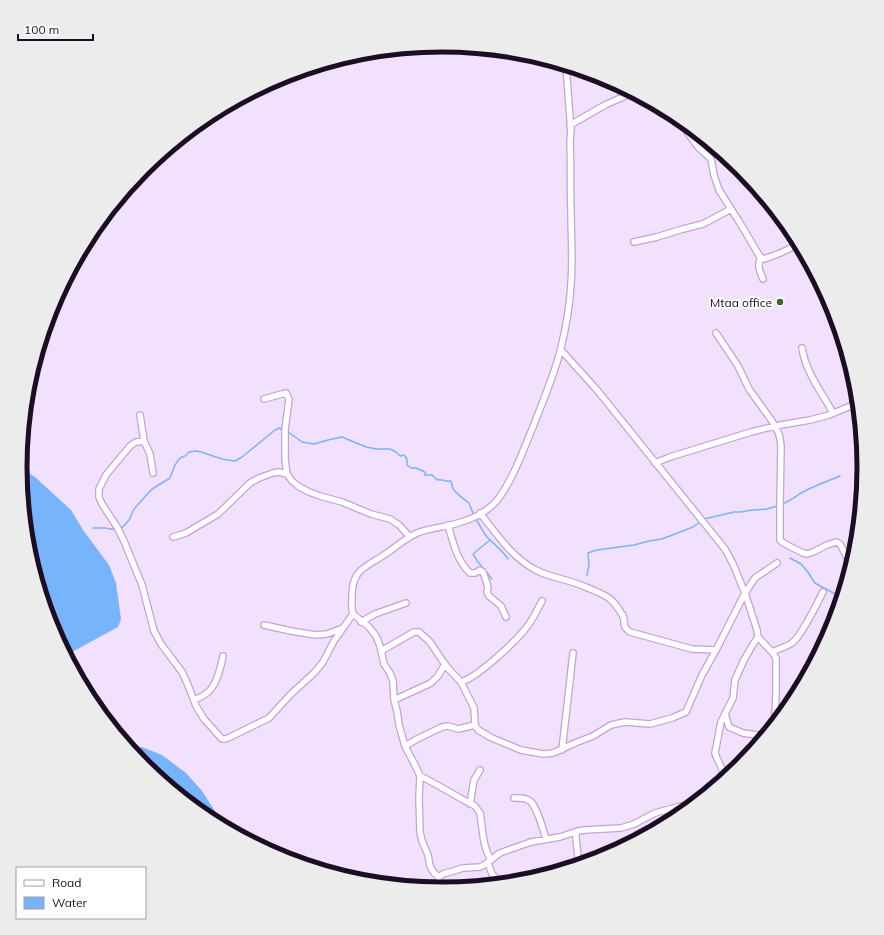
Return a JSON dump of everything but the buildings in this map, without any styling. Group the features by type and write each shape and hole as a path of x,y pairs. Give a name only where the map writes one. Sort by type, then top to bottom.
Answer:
{"street":[{"path":"439,877 434,873 430,866 428,855 422,841 420,832 420,776 418,769 405,746 399,725 394,700 393,681 384,664 376,636 353,614 352,587 359,571 410,537 417,533 459,523 492,506 511,478 522,454 561,350 572,282 571,131 566,72"},
{"path":"570,125 605,105 627,95"},
{"path":"688,133 699,148 711,159 719,190 761,257 764,259 793,247"},
{"path":"634,242 658,237 703,224 731,209"},
{"path":"761,257 758,267 763,279"},
{"path":"716,333 738,366 749,390 768,414 780,438 780,540 807,554 836,542 840,544 847,557"},
{"path":"802,348 810,374 833,414"},
{"path":"561,350 597,390 725,549 745,593 757,630 758,638 776,658 775,714"},
{"path":"264,399 286,394 289,400 285,430 285,463 287,474 292,481 309,492 342,502 371,514 390,519 399,525 410,537"},
{"path":"655,463 745,434 833,414 852,406"},
{"path":"140,415 144,441 150,454 153,473"},
{"path":"144,441 132,444 106,475 99,489 99,497 124,541 142,585 154,631 160,644 182,672 196,706 222,739 224,740 269,718 323,662 334,641 353,614"},
{"path":"173,537 186,533 218,514 250,483 259,478 279,472 287,474"},
{"path":"480,513 505,545 526,564 548,576 566,580 609,598 623,616 624,625 630,632 692,649 716,650"},
{"path":"448,525 457,553 463,565 470,573 475,573 480,570 483,572 488,587 487,592 489,596 499,603 506,617"},
{"path":"381,651 414,632 419,632 430,642 445,664 461,682 474,708 475,725 478,730 521,750 547,754 553,753 593,736 611,726 625,722 650,724 684,713 688,709 702,675 745,593 755,578 777,563"},
{"path":"772,652 788,645 796,639 823,592"},
{"path":"461,682 478,672 503,652 531,622 542,601"},
{"path":"361,622 375,614 406,603"},
{"path":"264,625 316,635 327,634 343,628"},
{"path":"723,773 715,753 721,722 732,698 735,680 752,646 758,638"},
{"path":"562,750 574,653"},
{"path":"194,700 208,693 211,689 220,670 223,656"},
{"path":"394,700 431,683 438,676 445,664"},
{"path":"725,714 729,728 743,733 759,735"},
{"path":"405,746 442,727 448,726 458,729 475,725"},
{"path":"470,804 474,780 480,770"},
{"path":"420,776 475,806 480,813 484,842 492,874 497,879"},
{"path":"514,798 527,799 533,804 546,839"},
{"path":"437,882 439,877 443,874 463,868 480,867 506,850 531,842 560,837 585,830 621,828 634,824 655,813 684,805"},
{"path":"576,832 578,859"}],"water":[{"path":"27,472 35,477 71,510 83,530 109,565 116,583 121,619 118,627 71,653 59,626 41,575 31,522"},
{"path":"142,747 162,755 186,773 202,791 220,818 168,780 137,748"}],"waterway":[{"path":"120,530 129,520 134,509 152,489 170,478 175,465 180,458 189,452 196,451 222,459 235,461 275,430 279,428 283,430"},
{"path":"287,431 302,442 314,444 342,437 366,447 390,449 400,456 404,455 407,459 407,465 411,468 416,468 425,472 425,475 432,475 437,480 451,481 454,490 469,503 474,516"},
{"path":"781,504 807,490 840,476"},
{"path":"703,520 734,512 767,509 777,506"},
{"path":"476,519 486,536 508,559"},
{"path":"587,575 589,565 588,553 597,550 634,545 662,539 693,527 700,522"},
{"path":"93,528 117,530"},
{"path":"490,540 473,554 492,579"},
{"path":"790,558 801,564 815,583 837,595"}],"place":[{"name":"Mtaa office","path":"780,302"}]}
